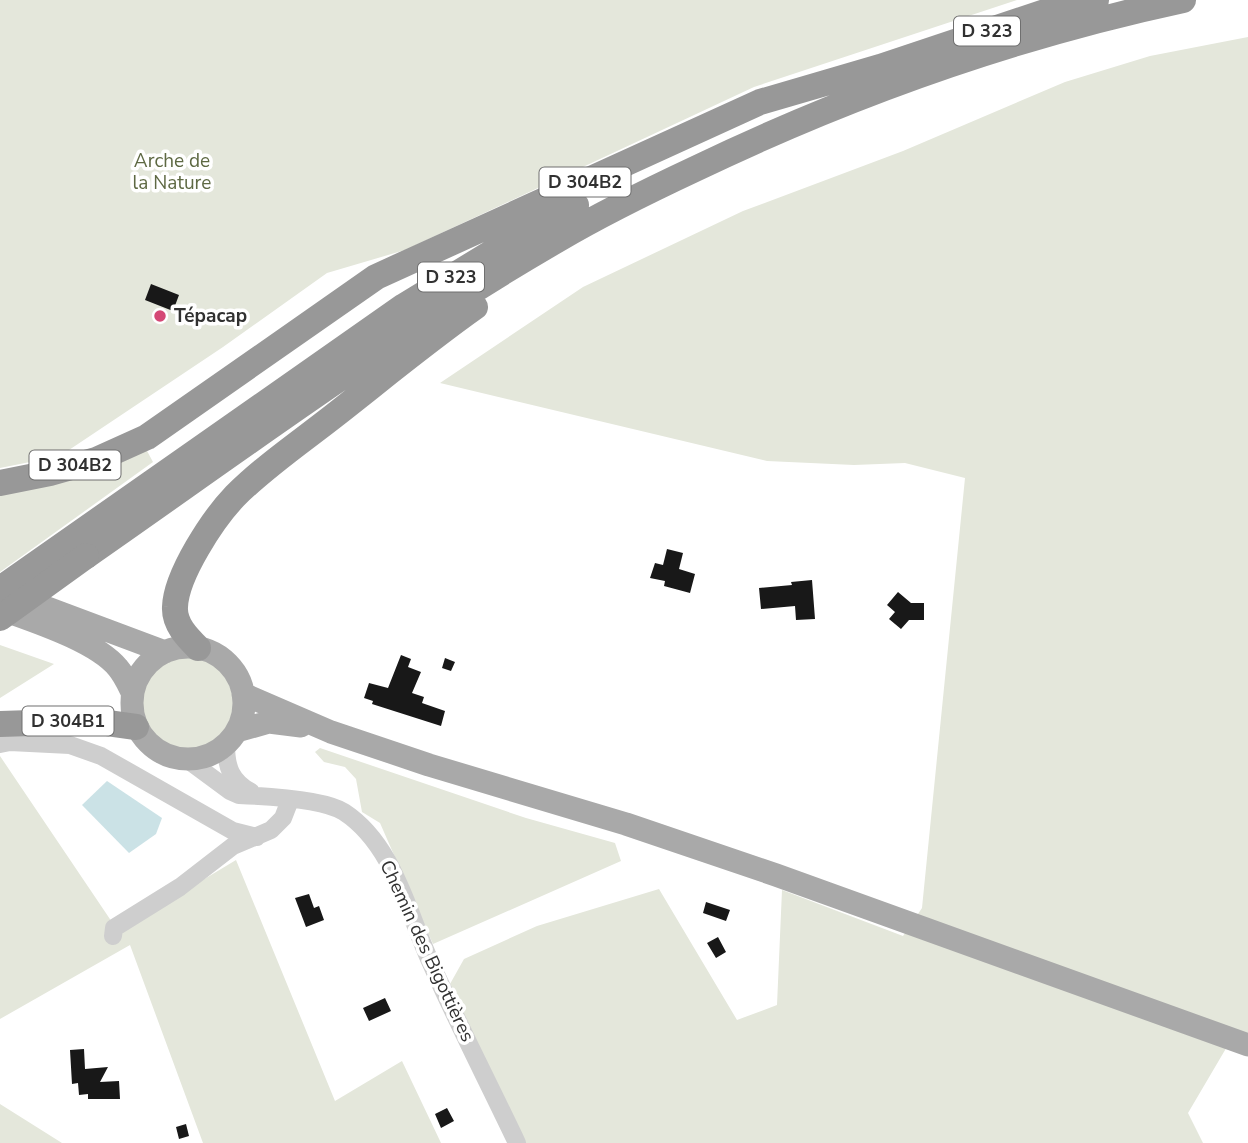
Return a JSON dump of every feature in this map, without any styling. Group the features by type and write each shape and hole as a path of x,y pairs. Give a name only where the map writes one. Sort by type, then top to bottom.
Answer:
{"highway":[{"name":"D 323","path":"0,590 404,306 547,219 711,136 880,67 1045,12 1096,0"},
{"name":"D 323","path":"0,618 416,325 604,214 745,145 907,80 1050,33 1184,0"},
{"name":"D 304B2","path":"0,483 96,460 147,437 376,277 760,102 880,67"},
{"path":"198,648 178,623 176,597 208,529 235,496 471,310 510,282 563,250 587,232 604,214"},
{"name":"D 304B1","path":"0,724 93,721 136,727"}],"main road":[{"path":"0,590 165,652"},
{"path":"0,609 60,632 87,646 120,669 132,692"},
{"path":"181,647 198,648 214,653 235,672 243,694 242,719 231,738 214,753 188,760 157,751 145,740 136,727 131,704 132,692 144,668 165,652 181,647"},
{"path":"243,694 331,732 429,765 626,824 776,875 1248,1045"},
{"path":"231,738 269,722 331,732"}],"street":[{"path":"231,738 228,769 238,785 257,795"},
{"path":"0,744 10,742 70,745 100,756 233,831 257,837"},
{"name":"Chemin des Bigottières","path":"188,760 239,795 326,804 342,810 365,828 387,861 429,961 517,1143"},
{"path":"113,936 114,928 180,887 233,846 271,830 283,818 290,800"}],"green space":[{"name":"Arche de la Nature","path":"0,0 1017,0 754,87 405,250 327,273 223,347 60,456 0,468"},
{"path":"1248,37 1248,1052 1228,1045 1188,1113 1203,1143 524,1143 450,984 464,959 537,926 659,889 737,1020 777,1005 782,890 903,936 922,908 965,478 905,463 854,465 767,461 440,383 583,287 743,211 903,151 1065,82 1150,56"},
{"path":"146,449 153,462 0,572 0,491"},
{"path":"0,645 54,664 0,698"},
{"path":"178,657 196,657 213,664 226,677 233,694 233,712 226,729 213,742 196,749 178,749 161,742 148,729 141,712 141,694 148,677 161,664"},
{"path":"320,748 526,818 615,843 621,861 433,944 380,823 362,812 356,779 345,767 324,762 315,752"},
{"path":"0,756 118,931 236,860 335,1101 402,1061 441,1143 203,1143 130,945 0,1019"},
{"path":"0,1104 62,1143 0,1143"}],"water":[{"path":"107,781 162,818 156,834 129,853 82,805"}],"building":[{"path":"151,284 179,295 173,311 145,300"},
{"path":"667,549 683,553 679,569 695,574 690,593 664,586 665,581 650,578 655,563 663,565"},
{"path":"812,580 815,619 796,620 795,606 761,609 759,588"},
{"path":"898,592 911,603 924,603 924,620 909,620 901,629 889,619 895,612 887,605"},
{"path":"401,655 411,659 408,667 421,672 412,693 424,697 422,703 445,711 441,726 372,704 373,701 364,698 369,683 388,688"},
{"path":"445,658 455,662 451,671 442,668"},
{"path":"309,894 314,908 319,906 324,920 306,927 295,898"},
{"path":"706,902 730,910 726,921 703,913"},
{"path":"718,937 726,952 716,958 707,943"},
{"path":"385,998 391,1011 369,1021 363,1008"},
{"path":"84,1049 85,1069 108,1067 100,1082 119,1081 120,1099 88,1099 88,1094 79,1095 78,1083 72,1084 70,1050"},
{"path":"447,1108 454,1121 441,1128 435,1114"},
{"path":"186,1124 189,1136 179,1139 176,1127"}],"place":[{"name":"Tépacap","path":"160,316"}]}
